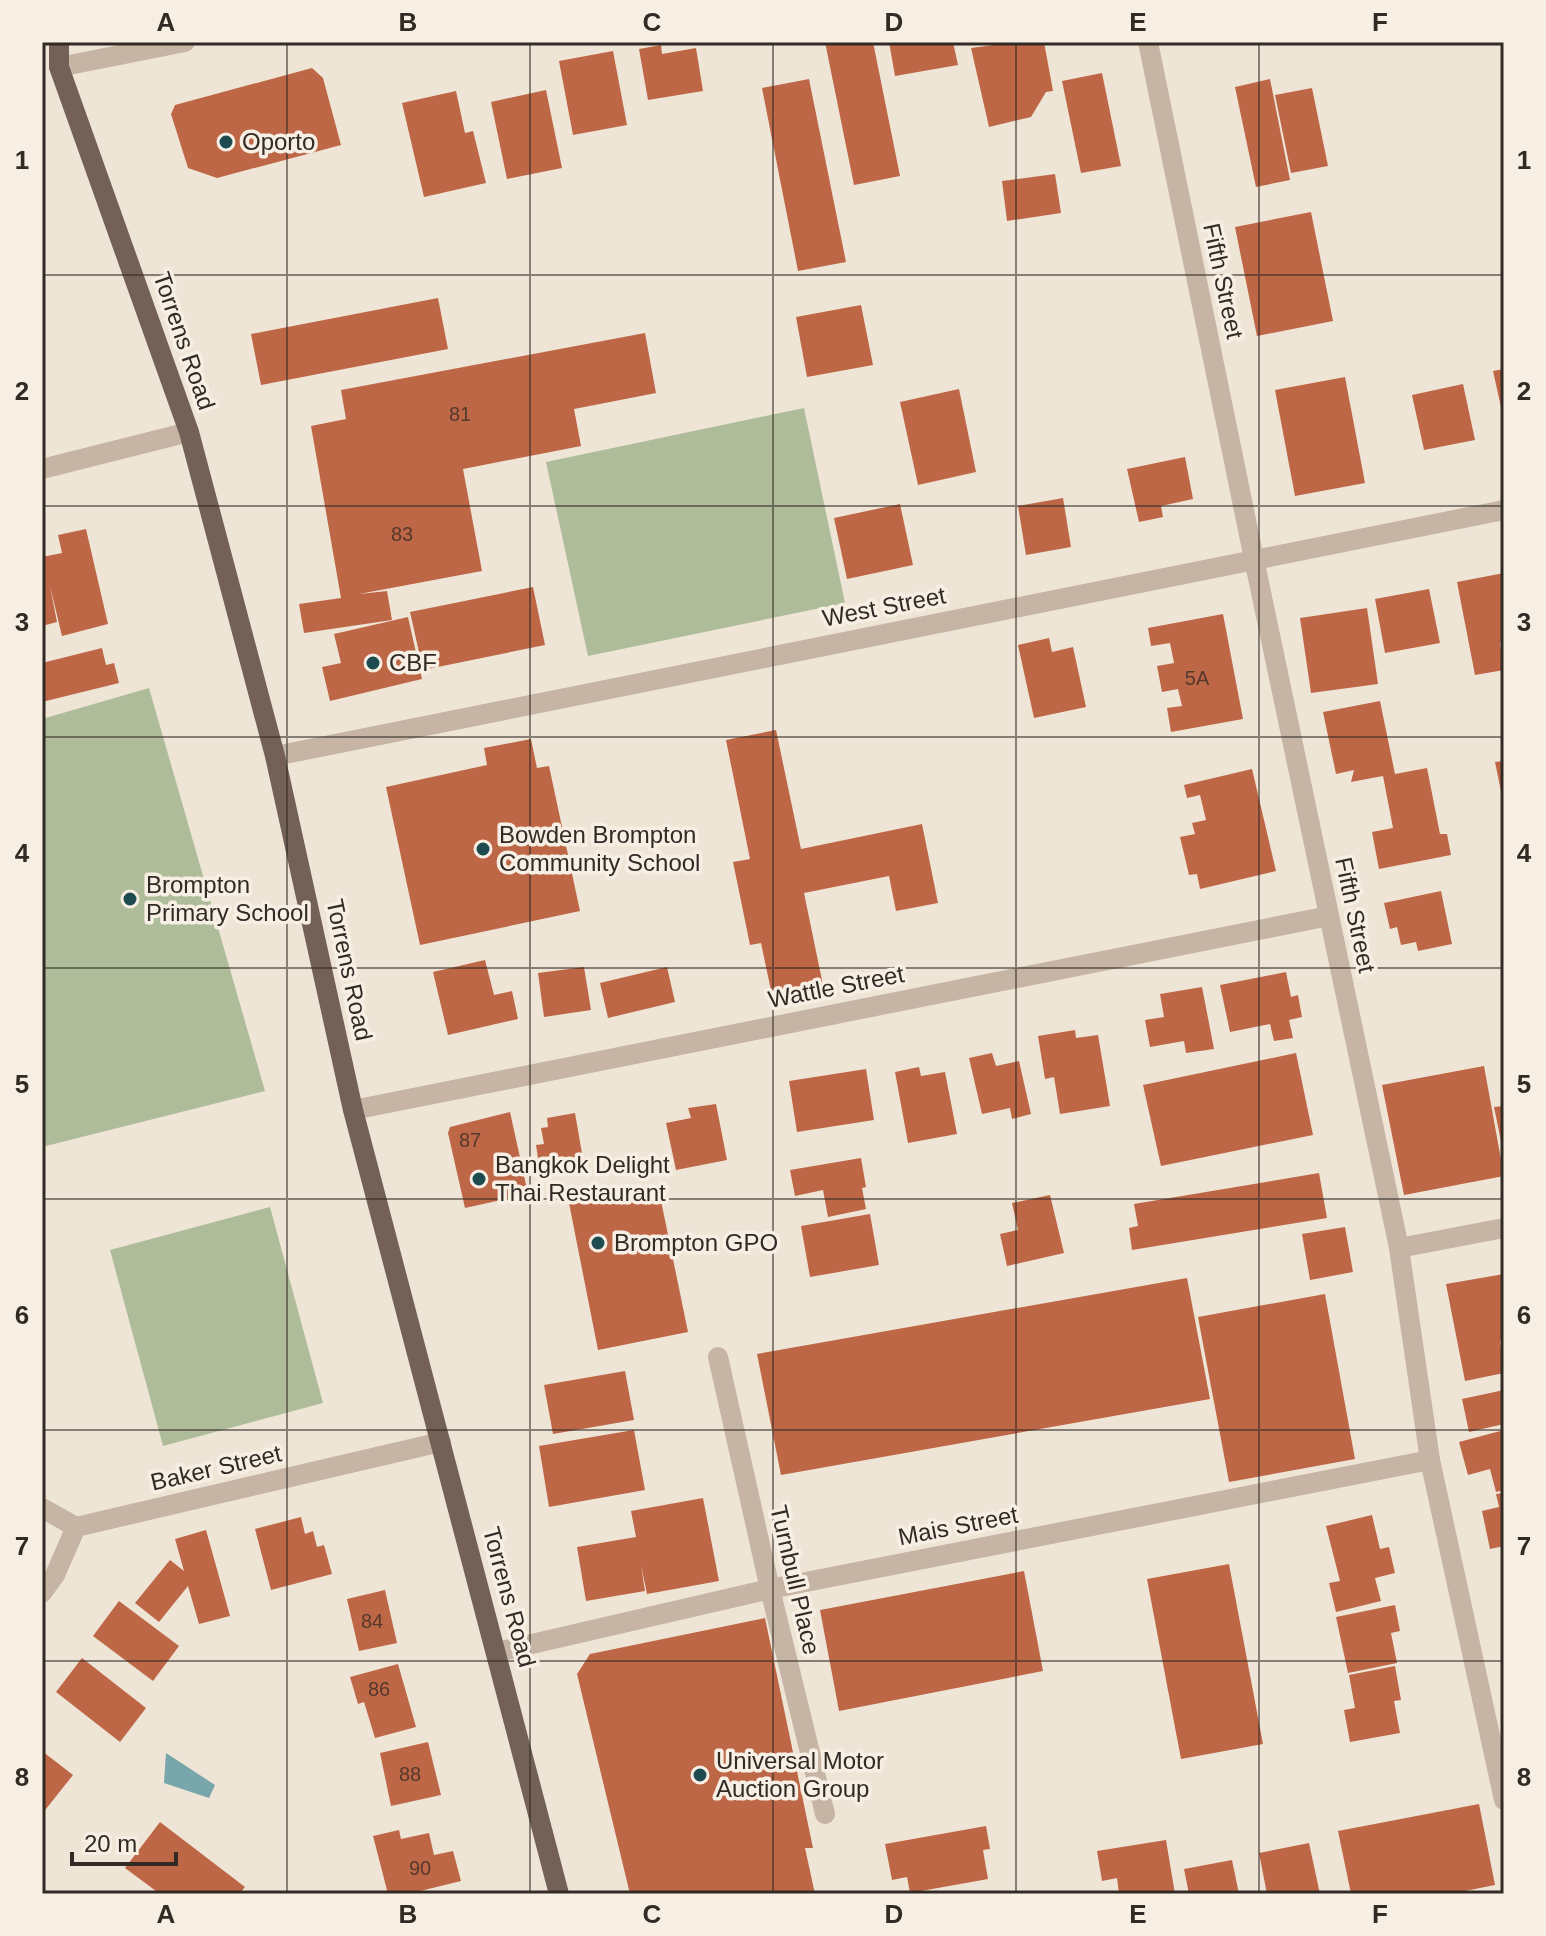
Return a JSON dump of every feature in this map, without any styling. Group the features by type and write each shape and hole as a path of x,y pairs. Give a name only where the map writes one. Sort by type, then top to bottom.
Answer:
{"main road":[{"name":"Torrens Road","path":"59,42 59,67 189,432 275,756 353,1110 559,1894"},
{"name":"Torrens Road","path":"42,48 59,67"}],"street":[{"path":"59,67 185,42"},
{"name":"Fifth Street","path":"1148,42 1399,1248 1430,1460 1495,1716 1504,1800"},
{"path":"42,469 189,432"},
{"name":"West Street","path":"275,756 1504,510"},
{"name":"Wattle Street","path":"353,1110 1329,916"},
{"path":"1399,1248 1504,1228"},
{"name":"Turnbull Place","path":"718,1357 825,1814"},
{"name":"Baker Street","path":"76,1527 441,1442"},
{"name":"Mais Street","path":"497,1652 770,1589 1430,1460"},
{"path":"42,1508 76,1527 55,1575 42,1593"}],"green space":[{"path":"804,408 845,603 588,656 546,462"},
{"name":"Brompton Primary School","path":"149,688 265,1091 42,1147 42,719"},
{"path":"270,1207 323,1403 163,1446 110,1250"}],"water":[{"path":"166,1753 215,1785 209,1798 164,1783"}],"building":[{"path":"825,42 873,42 900,176 854,185"},
{"path":"889,42 953,42 958,65 895,76"},
{"path":"993,42 1044,42 1053,91 1046,92 1031,117 989,127 971,48 994,45"},
{"path":"661,45 662,54 696,48 703,91 648,100 639,49"},
{"path":"613,51 627,125 573,135 559,61"},
{"path":"312,68 323,78 341,145 217,178 188,168 171,114 175,105"},
{"path":"1102,73 1121,166 1081,173 1062,81"},
{"path":"809,79 846,262 798,271 762,88"},
{"path":"1270,79 1290,180 1256,187 1235,87"},
{"path":"1312,88 1328,166 1291,173 1275,95"},
{"path":"546,90 562,168 507,179 491,102"},
{"path":"456,91 465,133 473,131 486,183 424,197 402,103"},
{"path":"1055,174 1061,213 1007,221 1002,181"},
{"path":"1311,212 1333,321 1257,336 1235,227"},
{"path":"438,298 448,349 261,385 251,334"},
{"path":"861,305 873,365 807,377 796,317"},
{"path":"645,333 656,393 574,409 581,446 463,469 482,571 359,594 387,591 392,620 304,633 299,604 341,598 311,426 346,419 341,390"},
{"path":"1504,369 1504,416 1503,416 1493,371"},
{"path":"1345,377 1365,483 1295,496 1275,390"},
{"path":"1463,384 1475,440 1424,450 1412,395"},
{"path":"959,389 976,472 918,485 900,402"},
{"path":"1185,457 1193,499 1161,506 1163,517 1139,522 1127,469"},
{"path":"1063,498 1071,547 1026,555 1018,506"},
{"path":"900,504 913,565 847,579 834,518"},
{"path":"86,529 108,624 62,636 50,586 57,622 42,626 42,557 62,553 58,535"},
{"path":"1504,573 1504,642 1500,643 1504,670 1475,675 1457,582"},
{"path":"533,587 545,645 423,670 410,612"},
{"path":"1429,589 1440,643 1385,653 1375,599"},
{"path":"1367,608 1378,684 1311,693 1300,618"},
{"path":"1223,614 1243,719 1171,732 1167,708 1182,706 1178,689 1162,692 1157,666 1174,663 1170,643 1151,646 1148,628"},
{"path":"408,617 422,679 330,701 322,667 341,663 334,634"},
{"path":"1049,638 1052,652 1073,647 1086,707 1034,718 1018,645"},
{"path":"102,648 106,665 114,663 119,683 42,702 42,663"},
{"path":"1380,701 1395,774 1427,768 1440,834 1447,834 1451,855 1379,869 1372,832 1393,828 1383,776 1351,782 1354,770 1336,774 1323,712"},
{"path":"776,730 801,849 922,824 938,903 896,911 889,876 804,893 824,990 773,1000 761,943 750,945 733,862 750,859 726,740"},
{"name":"Bowden Brompton Community School","path":"531,739 537,768 549,766 580,911 420,945 386,787 487,765 484,748"},
{"path":"1504,761 1504,801 1503,801 1495,762"},
{"path":"1252,769 1276,871 1200,889 1197,874 1189,875 1180,837 1195,834 1192,823 1206,820 1200,795 1187,798 1184,785"},
{"path":"1441,891 1452,944 1418,951 1416,942 1401,945 1397,927 1390,929 1384,903"},
{"path":"485,960 494,995 512,991 518,1019 448,1035 433,972"},
{"path":"584,967 591,1010 544,1017 538,973"},
{"path":"667,967 675,1002 608,1018 600,983"},
{"path":"1286,972 1291,997 1298,995 1302,1017 1289,1020 1293,1038 1274,1041 1270,1024 1230,1032 1220,985"},
{"path":"1202,987 1214,1049 1186,1053 1184,1041 1150,1047 1145,1020 1164,1017 1160,994"},
{"path":"1075,1030 1076,1038 1098,1035 1110,1106 1060,1114 1054,1077 1045,1079 1038,1036"},
{"path":"992,1053 996,1066 1019,1061 1031,1114 1012,1119 1010,1108 982,1114 969,1058"},
{"path":"1296,1053 1313,1135 1161,1166 1143,1085"},
{"path":"1484,1066 1504,1176 1404,1195 1382,1085"},
{"path":"919,1067 921,1076 945,1072 957,1134 908,1143 895,1072"},
{"path":"866,1069 874,1120 797,1132 789,1081"},
{"path":"716,1104 727,1160 676,1170 666,1123 691,1118 688,1108"},
{"path":"1504,1106 1504,1151 1503,1151 1494,1107"},
{"path":"510,1112 528,1194 465,1208 448,1133 450,1127"},
{"path":"575,1113 584,1165 540,1171 536,1145 544,1144 541,1128 548,1127 547,1118"},
{"path":"861,1158 866,1209 828,1217 823,1190 795,1196 790,1170"},
{"path":"1319,1173 1327,1218 1132,1250 1129,1228 1138,1226 1134,1204"},
{"path":"658,1186 688,1332 598,1350 569,1203"},
{"path":"1050,1195 1064,1253 1007,1266 1000,1234 1018,1230 1012,1203"},
{"path":"870,1214 879,1265 810,1277 801,1226"},
{"path":"1345,1227 1353,1272 1310,1280 1302,1234"},
{"path":"1504,1274 1504,1340 1500,1341 1504,1373 1465,1381 1446,1284"},
{"path":"1187,1278 1210,1399 781,1475 757,1354"},
{"path":"1325,1294 1355,1459 1229,1482 1198,1317"},
{"path":"625,1371 634,1420 553,1434 544,1385"},
{"path":"1504,1390 1504,1424 1469,1432 1462,1399"},
{"path":"634,1430 645,1490 549,1507 539,1446"},
{"path":"1504,1430 1504,1490 1496,1492 1490,1469 1468,1475 1459,1442"},
{"path":"1504,1493 1504,1546 1490,1549 1482,1511 1499,1507 1496,1494"},
{"path":"703,1498 719,1581 647,1594 641,1565 645,1591 586,1601 577,1547 636,1537 631,1511"},
{"path":"1372,1515 1380,1549 1389,1547 1395,1573 1375,1578 1381,1601 1336,1612 1329,1583 1340,1581 1326,1526"},
{"path":"301,1517 305,1534 313,1531 317,1547 324,1545 332,1574 271,1590 255,1529"},
{"path":"206,1530 230,1616 199,1624 188,1586 159,1622 135,1603 170,1560 184,1571 175,1539"},
{"path":"1229,1564 1263,1744 1181,1759 1147,1579"},
{"path":"1024,1571 1043,1671 839,1711 820,1610"},
{"path":"385,1590 397,1643 359,1651 347,1599"},
{"path":"119,1601 179,1646 153,1681 93,1636"},
{"path":"1395,1605 1400,1631 1391,1633 1397,1663 1348,1673 1336,1617"},
{"path":"765,1618 813,1848 805,1848 815,1894 630,1894 577,1674 590,1654"},
{"path":"82,1658 146,1708 120,1742 56,1692"},
{"path":"398,1664 416,1727 375,1738 364,1702 358,1704 350,1677"},
{"path":"1395,1666 1401,1700 1394,1701 1400,1733 1350,1742 1344,1710 1355,1708 1349,1675"},
{"path":"428,1742 441,1795 391,1806 380,1753"},
{"path":"42,1751 73,1775 42,1814"},
{"path":"1479,1804 1495,1885 1450,1894 1351,1894 1338,1831"},
{"path":"160,1822 245,1887 239,1894 160,1894 125,1868"},
{"path":"986,1826 990,1849 983,1850 988,1879 910,1893 907,1877 892,1880 885,1844"},
{"path":"399,1830 401,1839 429,1833 434,1855 453,1851 461,1881 408,1894 388,1894 373,1836"},
{"path":"1166,1840 1175,1894 1119,1894 1117,1878 1102,1881 1097,1851"},
{"path":"1309,1843 1320,1894 1267,1894 1259,1853"},
{"path":"1232,1860 1239,1894 1189,1894 1184,1869"}],"place":[{"name":"Oporto","path":"226,142"},
{"name":"CBF","path":"373,663"},
{"name":"Bowden Brompton Community School","path":"483,849"},
{"name":"Brompton Primary School","path":"130,899"},
{"name":"Bangkok Delight Thai Restaurant","path":"479,1179"},
{"name":"Brompton GPO","path":"598,1243"},
{"name":"Universal Motor Auction Group","path":"700,1775"}]}
